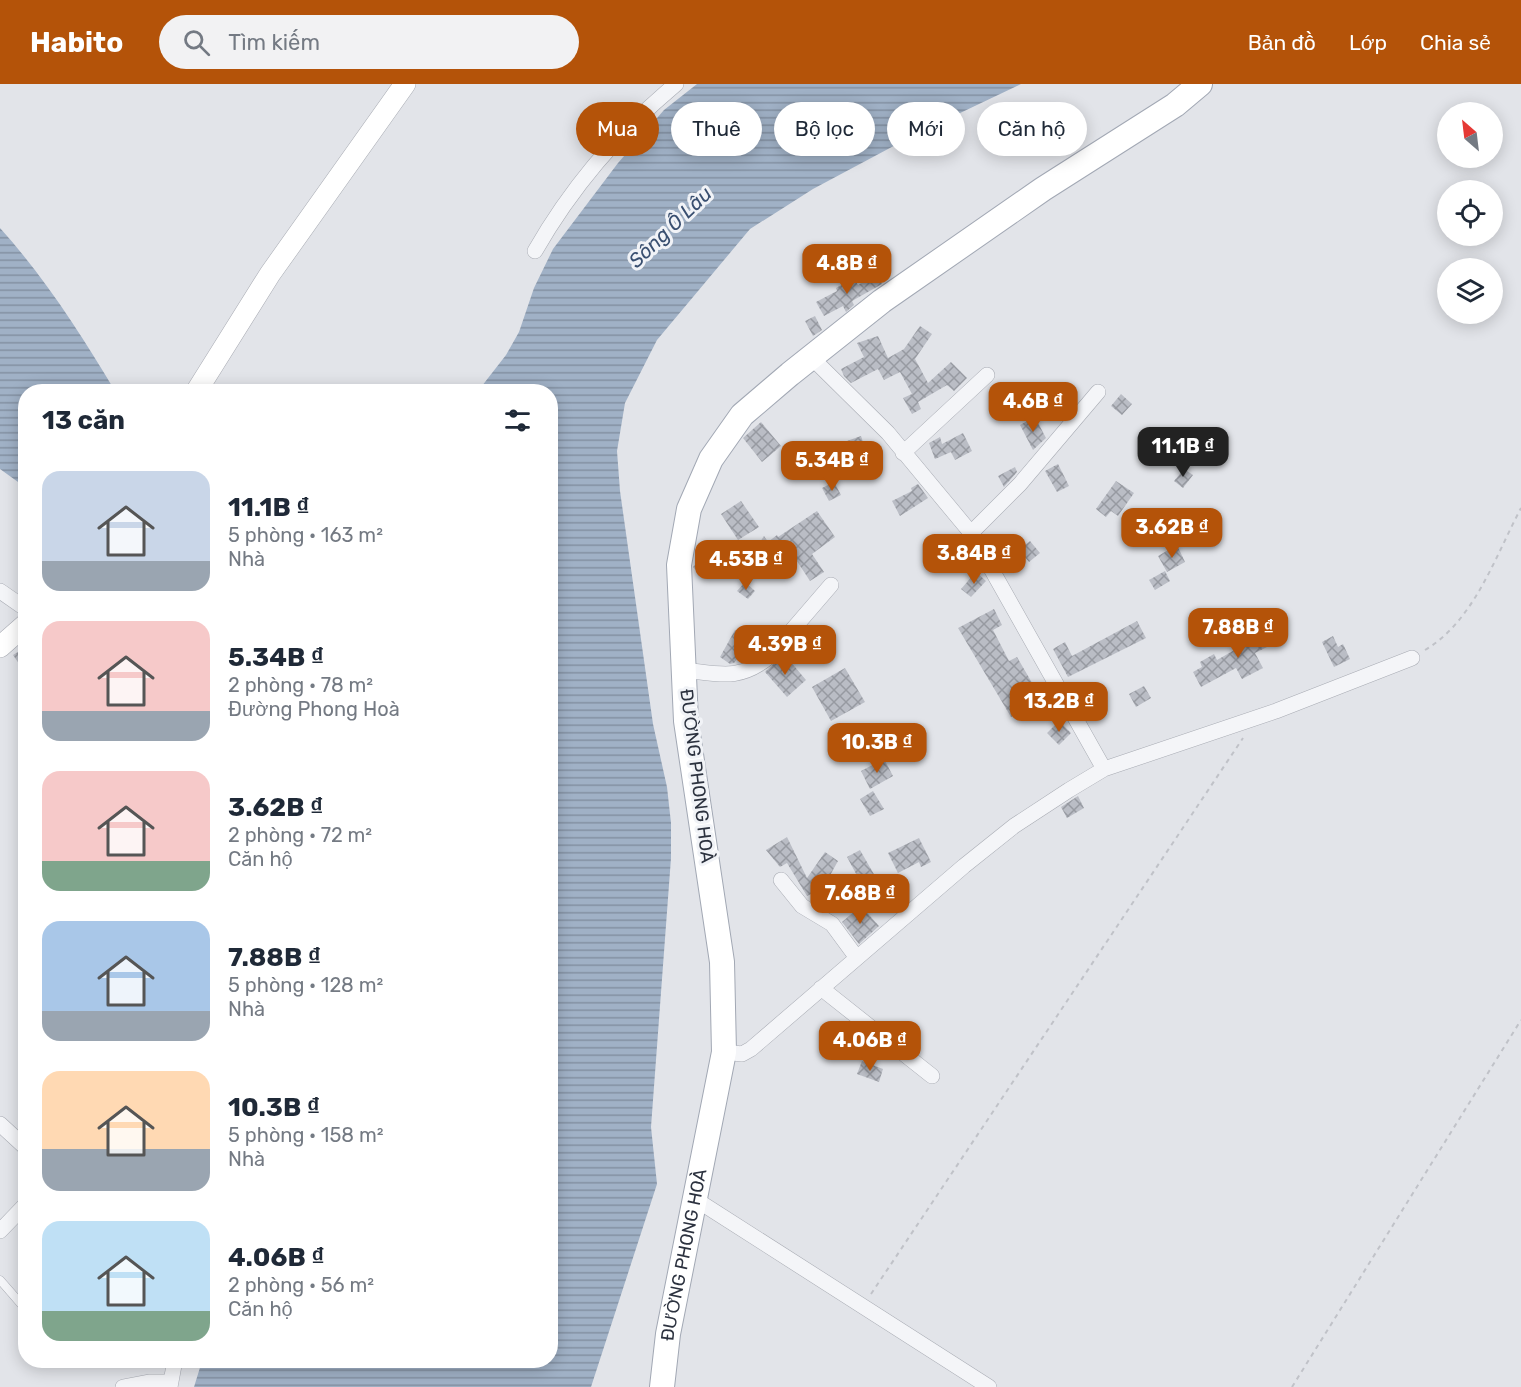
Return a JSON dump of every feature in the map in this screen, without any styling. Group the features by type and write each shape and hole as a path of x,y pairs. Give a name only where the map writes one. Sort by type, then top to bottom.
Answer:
{"main road":[{"name":"ĐƯỜNG PHONG HOÀ","path":"662,1387 668,1335 724,1052 722,962 687,721 679,565 689,509 711,459 742,415 811,357 882,301 1043,189 1175,105 1200,84"}],"street":[{"path":"201,384 270,274 405,84"},
{"path":"535,251 555,217 583,181 643,111 676,84"},
{"path":"811,357 864,408 971,533 1104,769"},
{"path":"903,453 987,375"},
{"path":"971,533 1020,484 1098,392"},
{"path":"684,670 734,675 758,665 770,657 831,585"},
{"path":"0,591 18,603"},
{"path":"0,647 18,631"},
{"path":"724,1052 742,1054 751,1049 1014,826 1104,769 1276,711 1412,658"},
{"path":"781,880 802,906 832,924 857,957"},
{"path":"821,988 932,1076"},
{"path":"0,1124 18,1141"},
{"path":"695,1199 989,1387"},
{"path":"0,1231 18,1212"},
{"path":"123,1387 149,1382 171,1384 174,1368"}],"lane":[{"path":"0,1280 18,1301"}],"path":[{"path":"1412,658 1433,645 1458,623 1521,508"},
{"path":"863,1307 1245,735"},
{"path":"1292,1387 1521,1020"}],"water":[{"name":"Sông Ô Lâu","path":"697,84 1021,84 983,102 977,102 977,105 965,111 965,102 887,102 887,150 875,156 875,102 774,102 774,156 875,156 813,189 750,229 657,340 625,403 617,451 620,491 653,724 667,787 671,823 671,858 651,1127 657,1184 591,1387 194,1387 200,1368 558,1368 558,384 483,384 506,355 519,332 534,288 553,249 618,163 624,156 659,156 659,116 671,104 671,156 762,156 762,102 674,102"},
{"path":"0,228 62,307 111,384 18,384 18,482 0,469"}],"building":[{"path":"877,274 882,284 852,301 854,305 846,312 843,306 824,316 816,302 837,291 836,288 854,278 858,285"},
{"path":"815,316 822,330 813,336 805,321"},
{"path":"920,326 932,334 915,359 928,383 951,362 967,378 954,391 947,385 918,402 921,409 912,414 903,398 912,394 900,372 884,380 878,369 851,383 844,376 841,369 864,357 857,343 878,336 888,358 904,349"},
{"path":"1121,394 1132,404 1122,415 1111,406"},
{"path":"1035,417 1046,438 1033,450 1020,425"},
{"path":"761,422 781,446 762,462 743,438"},
{"path":"963,433 972,451 955,460 951,452 935,459 929,443 940,437 942,444"},
{"path":"861,436 866,451 852,456 847,441"},
{"path":"1058,464 1069,486 1057,492 1045,471"},
{"path":"1015,467 1017,472 1004,487 998,476"},
{"path":"1184,469 1193,475 1183,488 1174,481"},
{"path":"1116,481 1134,493 1118,516 1111,511 1106,517 1096,509"},
{"path":"834,482 841,495 829,501 822,488"},
{"path":"918,484 928,498 900,516 892,501 912,491 911,488"},
{"path":"741,501 759,527 738,540 721,514"},
{"path":"817,511 835,537 812,554 824,572 810,581 789,549 769,562 758,545 764,536 768,542"},
{"path":"1030,541 1040,553 1029,562 1019,550"},
{"path":"956,542 968,558 951,570 939,554"},
{"path":"1177,545 1185,562 1167,572 1158,556"},
{"path":"705,556 714,565 702,576 693,567"},
{"path":"746,563 758,571 750,583 739,576"},
{"path":"1165,571 1170,581 1155,590 1149,580"},
{"path":"976,572 986,581 971,597 961,589"},
{"path":"745,582 755,591 748,599 737,591"},
{"path":"994,609 1002,625 993,630 1009,661 1017,657 1042,700 1011,717 958,628"},
{"path":"1137,621 1146,638 1068,677 1053,649 1065,642 1072,656"},
{"path":"1278,625 1285,638 1255,653 1263,668 1242,679 1236,668 1201,687 1193,672 1202,667 1200,662 1214,654 1217,660"},
{"path":"735,630 751,641 734,663 730,664 720,657"},
{"path":"1333,636 1338,647 1343,644 1350,659 1334,667 1322,642"},
{"path":"18,652 18,662 13,655"},
{"path":"784,654 806,680 787,697 765,672"},
{"path":"845,668 865,702 831,721 812,687"},
{"path":"1144,686 1151,698 1136,707 1129,694"},
{"path":"1059,721 1071,733 1059,745 1047,733"},
{"path":"884,759 893,776 870,789 861,771"},
{"path":"873,791 884,809 870,816 860,799"},
{"path":"1078,796 1084,808 1067,818 1061,807"},
{"path":"787,837 807,878 825,852 838,861 823,888 807,896 787,863 780,867 766,850"},
{"path":"919,838 931,862 921,867 919,862 898,873 888,853"},
{"path":"860,850 875,876 861,883 847,857"},
{"path":"861,906 879,926 859,944 842,922"},
{"path":"862,1061 883,1069 879,1082 857,1074"}]}
